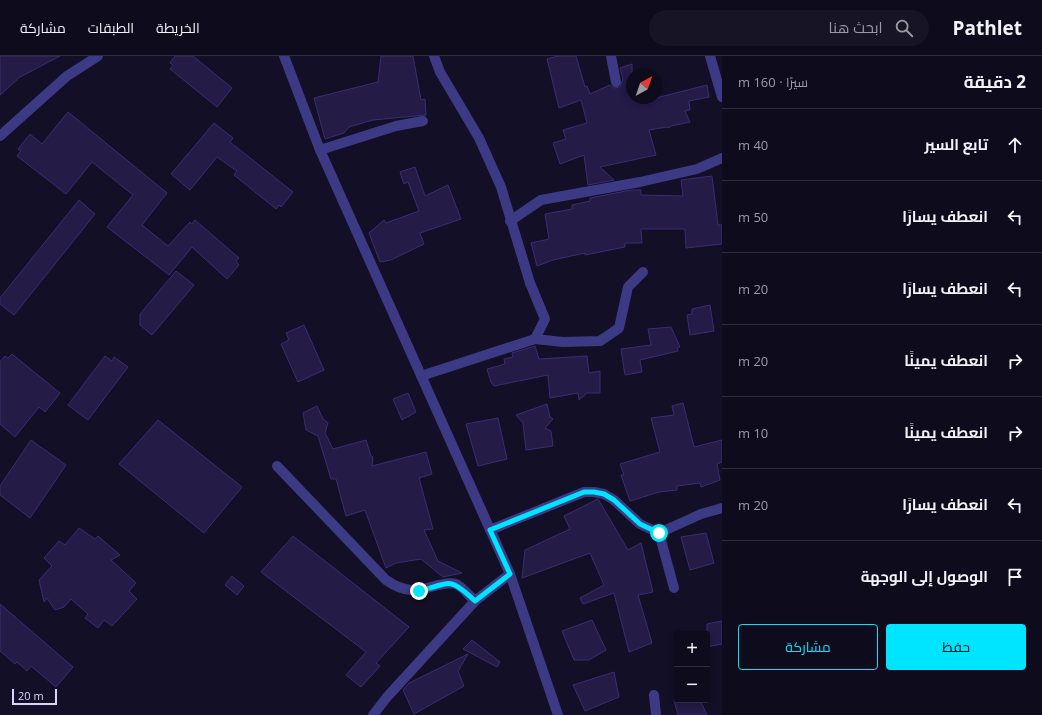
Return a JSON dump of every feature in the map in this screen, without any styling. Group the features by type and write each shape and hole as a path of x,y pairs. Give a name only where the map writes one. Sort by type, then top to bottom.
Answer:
{"street":[{"path":"0,136 67,76 98,56"},
{"path":"284,56 320,150 510,574 558,715"},
{"path":"434,56 440,72 479,138 501,188 530,283 545,319 535,339"},
{"path":"611,56 616,82"},
{"path":"710,56 722,96"},
{"path":"320,150 396,126 423,121"},
{"path":"510,221 541,200 640,182 697,169 722,158"},
{"path":"421,376 535,339 563,342 600,341 620,328 628,287 643,272"},
{"path":"277,466 375,569 397,588 410,591 419,591 446,583 454,583 460,586 475,601"},
{"path":"490,530 584,492 604,494 614,500 640,524 659,533 674,588"},
{"path":"659,533 701,514 722,508"},
{"path":"373,715 387,697 475,601 510,574"},
{"path":"654,695 656,715"}],"building":[{"path":"0,56 60,56 20,77 0,95"},
{"path":"175,56 193,56 232,88 217,107 170,69 173,65 170,63"},
{"path":"381,56 413,56 421,100 425,99 426,115 373,120 349,127 344,133 325,139 314,98 378,82"},
{"path":"558,56 576,56 585,87 587,86 590,94 610,85 614,88 620,87 623,79 620,68 632,64 632,68 626,68 626,104 662,104 662,96 707,85 709,97 689,101 690,110 685,111 690,122 671,126 669,128 649,130 656,155 600,167 614,180 588,185 584,155 560,164 553,143 566,139 563,130 587,123 581,100 559,108 547,59"},
{"path":"68,112 167,193 142,225 168,246 190,222 192,224 195,220 239,258 236,261 239,265 227,279 192,247 169,275 107,227 133,195 92,162 66,194 17,156 21,151 18,149 30,134 42,144"},
{"path":"214,123 233,138 230,142 293,192 281,207 279,205 276,209 234,175 237,171 217,157 190,190 171,174"},
{"path":"415,167 425,196 448,185 461,219 420,233 424,244 391,260 380,262 369,233 384,220 386,223 419,211 408,182 404,184 400,172"},
{"path":"712,176 718,225 722,225 722,244 686,248 685,229 641,229 642,243 625,243 625,247 585,255 585,253 553,260 537,266 531,243 549,239 545,214 572,209 572,205 590,201 590,198 631,190 641,190 641,195 683,196 681,180"},
{"path":"79,200 95,214 14,315 0,304 0,298"},
{"path":"176,271 194,285 152,335 140,325 140,314"},
{"path":"710,305 714,331 690,335 687,315 692,314 692,309"},
{"path":"304,325 324,370 298,382 281,344 289,340 286,333"},
{"path":"671,327 680,347 677,348 678,351 640,360 642,372 625,375 621,349 651,345 648,329"},
{"path":"535,346 539,359 587,356 589,373 600,371 600,393 587,393 579,400 578,393 550,398 548,375 494,386 491,382 487,369 505,364 504,359 513,357 512,353"},
{"path":"12,354 60,393 45,412 39,407 15,437 0,424 0,362 5,356 8,358"},
{"path":"105,356 112,361 114,357 128,367 88,420 68,405"},
{"path":"408,393 416,412 402,420 393,399"},
{"path":"683,403 694,447 722,440 722,462 717,464 720,480 701,487 700,483 677,486 677,490 659,492 630,501 621,475 624,475 620,464 660,452 651,418 674,415 672,406"},
{"path":"547,404 550,417 553,419 545,428 551,431 553,446 526,450 523,423 516,415"},
{"path":"317,406 323,419 328,423 325,433 333,449 366,440 371,456 373,457 372,466 426,452 432,474 419,478 433,529 424,530 438,561 462,573 443,577 421,559 396,563 386,568 365,510 346,516 336,479 331,479 318,436 306,430 303,413"},
{"path":"498,418 507,459 478,466 466,424"},
{"path":"158,420 242,487 204,533 119,464"},
{"path":"31,440 66,465 30,518 0,495 0,486"},
{"path":"598,499 628,550 641,543 653,592 638,595 652,643 629,652 614,593 583,604 580,598 604,585 590,553 522,578 525,550 570,529 564,516"},
{"path":"79,528 95,539 98,536 120,555 111,560 136,583 129,591 137,599 112,626 104,620 98,628 85,618 88,614 71,599 64,607 55,610 47,598 44,602 39,580 52,566 44,558 59,541 65,545"},
{"path":"706,533 714,563 690,570 681,537"},
{"path":"293,536 409,627 376,663 380,666 361,687 346,675 366,652 261,572"},
{"path":"232,576 244,586 237,595 225,585"},
{"path":"0,604 73,667 56,687 31,666 27,671 17,662 15,664 0,651"},
{"path":"592,620 606,650 589,660 574,660 562,631"},
{"path":"722,621 722,644 710,646 710,631 707,631 707,624"},
{"path":"472,640 500,662 497,667 463,649"},
{"path":"468,654 458,671 464,686 414,714 403,690 409,683"},
{"path":"614,672 619,697 585,711 573,685"},
{"path":"675,703 701,703 707,715 678,715"}],"route":[{"path":"419,591 446,583 454,583 460,586 475,601 510,574 490,530 584,492 604,494 614,500 640,524 659,533"}]}
